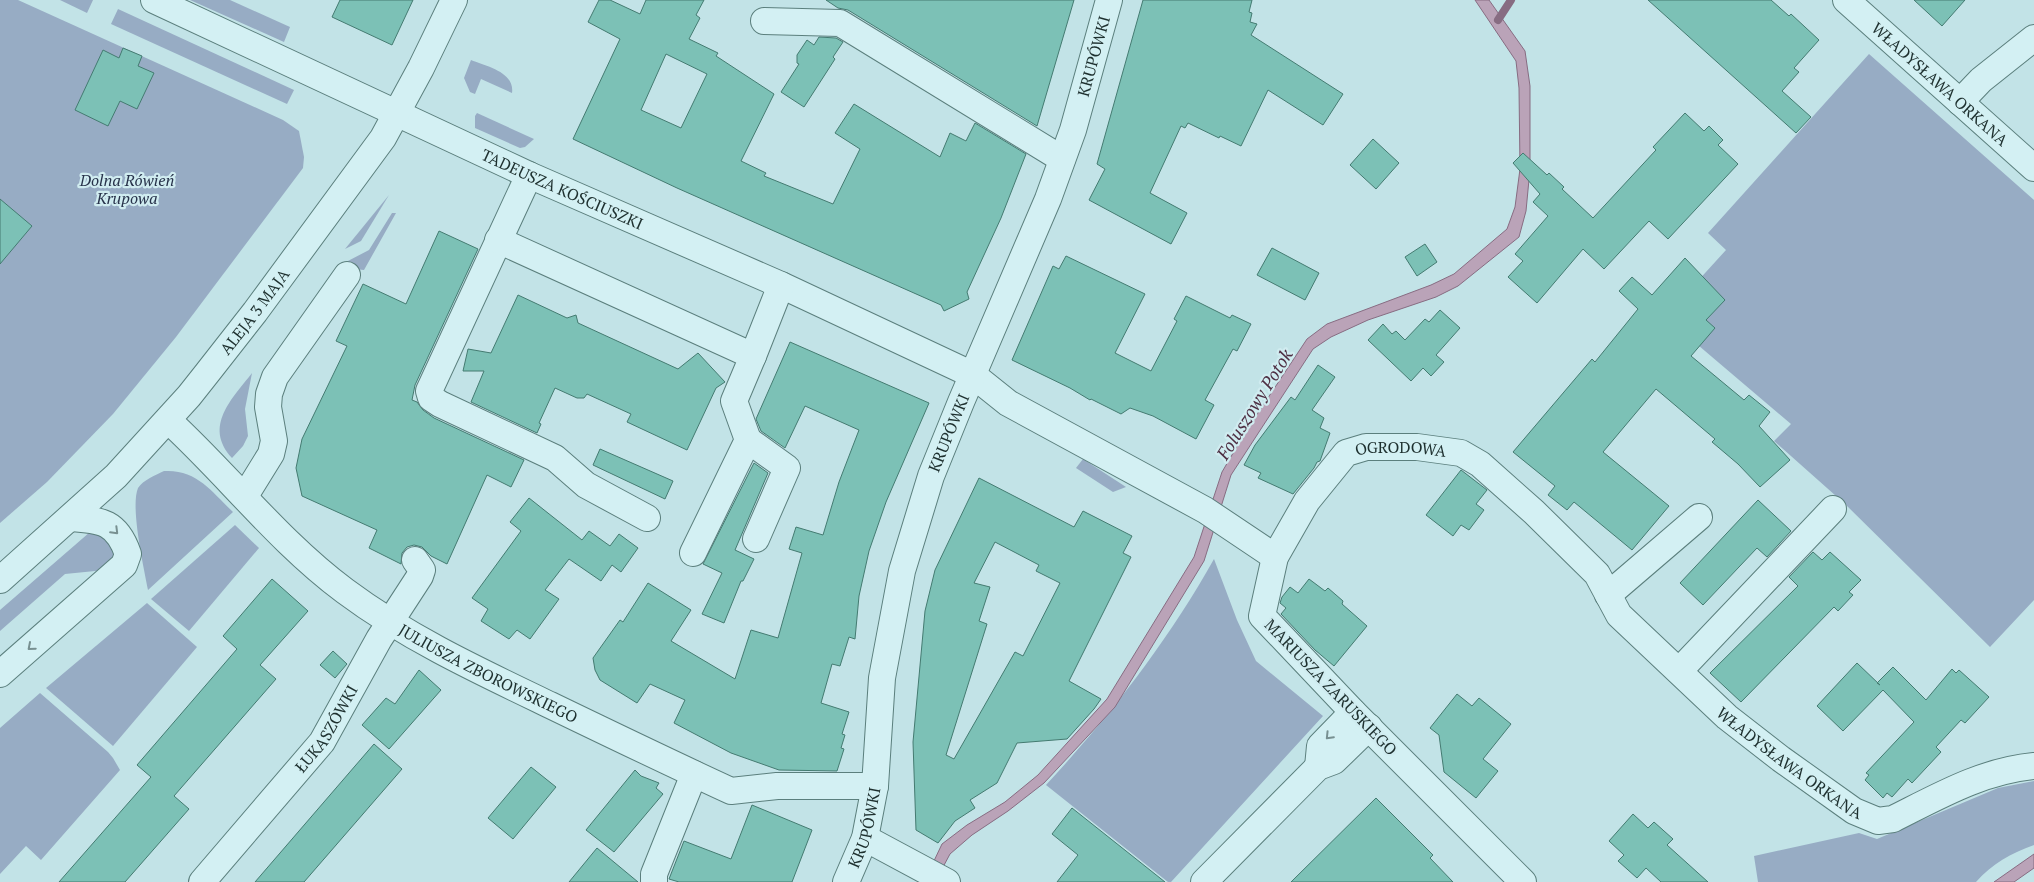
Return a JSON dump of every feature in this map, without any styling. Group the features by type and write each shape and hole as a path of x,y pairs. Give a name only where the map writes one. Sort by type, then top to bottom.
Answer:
{"street":[{"name":"TADEUSZA KOŚCIUSZKI","path":"154,0 529,175 782,285 973,375"},
{"name":"ALEJA 3 MAJA","path":"0,580 116,476 189,396 255,312 364,164 397,113 454,0"},
{"name":"KRUPÓWKI","path":"846,882 865,838 875,786 882,678 902,571 931,476 1048,199 1073,130 1090,74 1108,0"},
{"name":"WŁADYSŁAWA ORKANA","path":"1846,0 2034,168"},
{"path":"764,21 840,23 1062,159"},
{"path":"1960,102 1981,80 2034,38"},
{"path":"529,175 429,391 431,398 555,458 586,485 647,518"},
{"path":"498,240 753,356"},
{"path":"245,496 271,454 274,440 268,408 269,394 275,377 348,275"},
{"path":"756,538 787,468 748,440 734,401 782,285"},
{"path":"973,375 1008,403 1205,510 1275,557"},
{"name":"JULIUSZA ZBOROWSKIEGO","path":"168,420 309,562 345,591 390,622 430,646 731,791 777,786 875,786"},
{"path":"693,553 748,440"},
{"name":"OGRODOWA","path":"1275,557 1307,501 1346,453 1366,447 1416,447 1460,453 1480,464 1534,512 1602,585"},
{"path":"1679,671 1833,509"},
{"path":"1602,585 1699,516"},
{"path":"0,674 124,565 128,554 124,541 116,530 102,522 71,518"},
{"name":"MARIUSZA ZARUSKIEGO","path":"1275,557 1262,616 1523,882"},
{"name":"ŁUKASZÓWKI","path":"202,882 322,742 390,622 420,576 422,570 415,560"},
{"name":"WŁADYSŁAWA ORKANA","path":"1602,585 1619,615 1727,717 1781,759 1854,811 1878,820 1893,818 1975,779 2010,769 2034,766"},
{"path":"1204,882 1318,767 1320,746 1361,719"},
{"path":"654,882 654,874 694,774"},
{"path":"865,838 917,864 945,881"}],"green space":[{"name":"Dolna Rówień Krupowa","path":"0,0 18,0 283,120 299,131 304,157 303,168 176,337 113,414 47,482 0,523"},
{"path":"60,0 93,0 87,13"},
{"path":"190,0 230,0 290,27 284,42"},
{"path":"118,9 294,90 287,104 111,24"},
{"path":"1869,54 2034,200 2034,600 1990,647 1845,504 1774,441 1791,424 1665,317 1726,250 1708,233"},
{"path":"471,60 504,75 512,86 512,93 481,79 475,94 470,92 464,78"},
{"path":"477,113 534,139 525,147 520,148 475,128 475,116"},
{"path":"389,195 361,241 345,249"},
{"path":"392,213 396,213 364,270 355,269 346,262 369,250"},
{"path":"252,373 245,409 248,436 243,446 232,458 224,446 220,435 220,424 229,403"},
{"path":"1083,459 1126,487 1113,492 1076,468"},
{"path":"164,471 176,471 195,478 211,490 233,512 148,590 138,538 136,497 140,485"},
{"path":"235,525 259,548 189,631 151,599"},
{"path":"90,532 105,532 116,556 105,570 65,574 0,631 0,610"},
{"path":"1214,559 1237,620 1256,661 1323,716 1171,882 1168,882 1046,785 1093,732 1137,677 1177,619"},
{"path":"147,603 197,647 113,746 46,688"},
{"path":"40,693 108,752 120,770 41,860 26,846 0,874 0,728"},
{"path":"2034,781 2034,845 2002,860 1976,882 1758,882 1754,856 1859,833 1877,839 1998,788"}],"shaded area":[{"path":"1475,0 1489,0 1525,51 1530,86 1530,169 1526,211 1519,237 1458,286 1436,297 1368,320 1331,337 1313,349 1231,475 1204,561 1115,707 1044,783 1008,811 972,835 950,854 935,882 924,882 942,844 967,825 1005,802 1038,775 1107,699 1194,557 1222,472 1246,431 1307,339 1327,324 1431,285 1454,274 1507,229 1515,207 1520,169 1519,88 1516,61"},
{"path":"2034,854 2034,868 2014,882 1994,882"}],"building":[{"path":"340,0 413,0 392,45 332,17"},
{"path":"599,0 610,0 640,14 646,0 704,0 696,15 700,18 689,39 718,53 716,56 774,94 741,161 766,173 764,176 833,204 860,149 835,133 854,104 940,157 950,133 966,141 975,123 1026,154 1001,218 967,292 969,299 944,311 941,305 677,188 573,139 620,39 588,22","holes":["666,54 707,74 681,128 641,110"]},
{"path":"826,0 1074,0 1037,126 848,10 838,8"},
{"path":"1143,0 1252,0 1249,12 1252,13 1250,22 1257,24 1251,35 1343,94 1323,125 1268,90 1241,146 1188,123 1185,128 1181,126 1150,193 1187,213 1171,244 1089,200 1105,169 1097,164"},
{"path":"1648,0 1771,0 1789,16 1791,14 1819,40 1794,68 1799,72 1782,91 1811,117 1796,133"},
{"path":"1914,0 1965,0 1942,26"},
{"path":"819,37 836,38 843,42 833,57 835,59 804,107 781,92 799,64 797,63 797,55 807,40 814,45"},
{"path":"123,48 142,56 138,66 154,73 137,109 120,101 108,126 75,110 103,50 119,58"},
{"path":"1685,113 1704,131 1709,126 1723,140 1718,145 1738,164 1668,239 1649,221 1604,269 1583,249 1537,303 1508,277 1523,261 1515,254 1548,216 1533,202 1540,194 1513,163 1523,153 1547,175 1549,173 1564,187 1562,189 1593,218 1656,150 1653,147"},
{"path":"1373,139 1399,163 1376,189 1350,165"},
{"path":"0,199 32,226 0,264"},
{"path":"439,231 478,249 415,385 412,400 417,402 423,410 434,418 524,460 511,487 487,475 447,564 431,556 422,547 414,545 407,547 402,553 401,564 369,548 377,530 302,496 296,468 302,439 347,346 336,341 363,284 406,304"},
{"path":"1425,244 1437,262 1417,276 1405,257"},
{"path":"1272,248 1319,273 1305,300 1257,275"},
{"path":"1066,256 1145,294 1115,353 1151,371 1177,321 1174,319 1186,296 1230,318 1232,315 1251,324 1237,351 1233,349 1205,400 1214,405 1196,439 1153,416 1130,408 1121,414 1012,360 1053,266 1059,269"},
{"path":"1685,258 1725,300 1706,320 1715,328 1691,356 1744,400 1749,395 1770,412 1759,426 1790,460 1760,487 1738,464 1712,442 1715,439 1656,389 1603,452 1669,506 1632,550 1574,502 1567,510 1548,495 1555,486 1513,452 1592,359 1595,362 1638,309 1619,291 1632,277 1652,295"},
{"path":"518,295 567,318 576,315 578,323 678,369 698,353 725,382 716,388 687,450 627,422 631,414 587,394 584,398 577,398 555,388 539,423 541,424 537,433 471,402 484,371 463,371 468,349 491,353"},
{"path":"1440,310 1460,328 1436,355 1444,362 1431,376 1423,368 1411,381 1368,340 1383,324 1392,334 1396,331 1405,340 1425,319 1429,322"},
{"path":"790,342 929,403 886,502 869,551 859,596 855,639 849,637 840,666 832,664 821,703 849,712 842,734 845,735 841,748 844,749 837,771 779,770 731,753 674,723 685,700 650,684 637,703 600,680 595,670 593,658 620,620 623,622 648,583 691,610 671,641 735,679 751,630 778,638 802,553 789,549 796,527 823,535 839,482 859,430 805,406 785,448 761,431 756,419"},
{"path":"1318,365 1335,377 1312,410 1324,418 1320,428 1330,433 1320,461 1317,462 1293,494 1258,478 1261,473 1244,465 1255,445 1291,397 1295,400"},
{"path":"600,449 673,481 665,499 593,465"},
{"path":"754,463 768,473 735,550 754,559 743,581 741,581 724,623 702,614 722,573 703,564"},
{"path":"1461,470 1487,490 1476,504 1484,510 1469,530 1461,525 1453,536 1426,515"},
{"path":"979,478 1074,527 1083,511 1132,536 1123,553 1131,557 1069,681 1101,699 1067,739 1017,743 997,783 970,800 975,808 955,821 938,843 916,830 913,742 925,611 935,570","holes":["995,542 1039,565 1036,571 1060,583 1023,656 1015,652 954,759 946,755 987,624 979,621 990,587 974,583"]},
{"path":"529,498 582,540 589,531 610,546 619,534 638,548 621,572 612,565 601,581 569,559 545,590 559,599 530,639 517,630 509,639 481,621 488,609 472,598 521,531 510,522"},
{"path":"1758,500 1791,531 1767,557 1757,548 1703,605 1680,583"},
{"path":"1813,552 1822,560 1830,552 1861,580 1849,592 1853,595 1838,611 1834,607 1741,702 1710,673 1798,586 1789,577"},
{"path":"272,579 308,611 260,665 276,679 174,796 189,809 125,882 59,882 151,777 137,765 237,649 223,636"},
{"path":"1309,579 1325,591 1328,588 1343,601 1342,604 1367,626 1334,666 1315,650 1281,614 1286,608 1280,603 1282,597 1290,587 1298,593"},
{"path":"333,651 347,664 335,678 320,665"},
{"path":"1857,663 1877,683 1893,667 1926,700 1952,669 1956,673 1959,670 1989,697 1965,723 1961,720 1936,747 1941,752 1912,783 1908,779 1892,797 1887,793 1883,798 1865,780 1869,775 1866,773 1914,722 1883,690 1843,731 1817,706"},
{"path":"419,670 441,690 389,749 362,725 386,698 395,704"},
{"path":"1457,694 1472,706 1479,698 1511,724 1483,759 1498,771 1476,798 1444,772 1439,735 1430,728"},
{"path":"374,744 402,769 304,882 255,882"},
{"path":"531,767 556,787 513,839 488,818"},
{"path":"635,770 641,776 659,783 656,788 663,794 614,852 586,830"},
{"path":"1376,798 1433,855 1430,858 1453,882 1291,882"},
{"path":"752,805 812,830 792,882 679,882 669,879 684,841 731,859"},
{"path":"1072,808 1165,882 1057,882 1078,855 1052,834"},
{"path":"1633,814 1648,828 1654,822 1673,839 1667,845 1708,882 1661,882 1646,868 1637,878 1618,861 1624,855 1609,841"},
{"path":"597,848 638,882 569,882"}],"waterway":[{"path":"1498,20 1511,0"}],"water label":[{"name":"Foluszowy Potok","path":"1254,404"}]}
